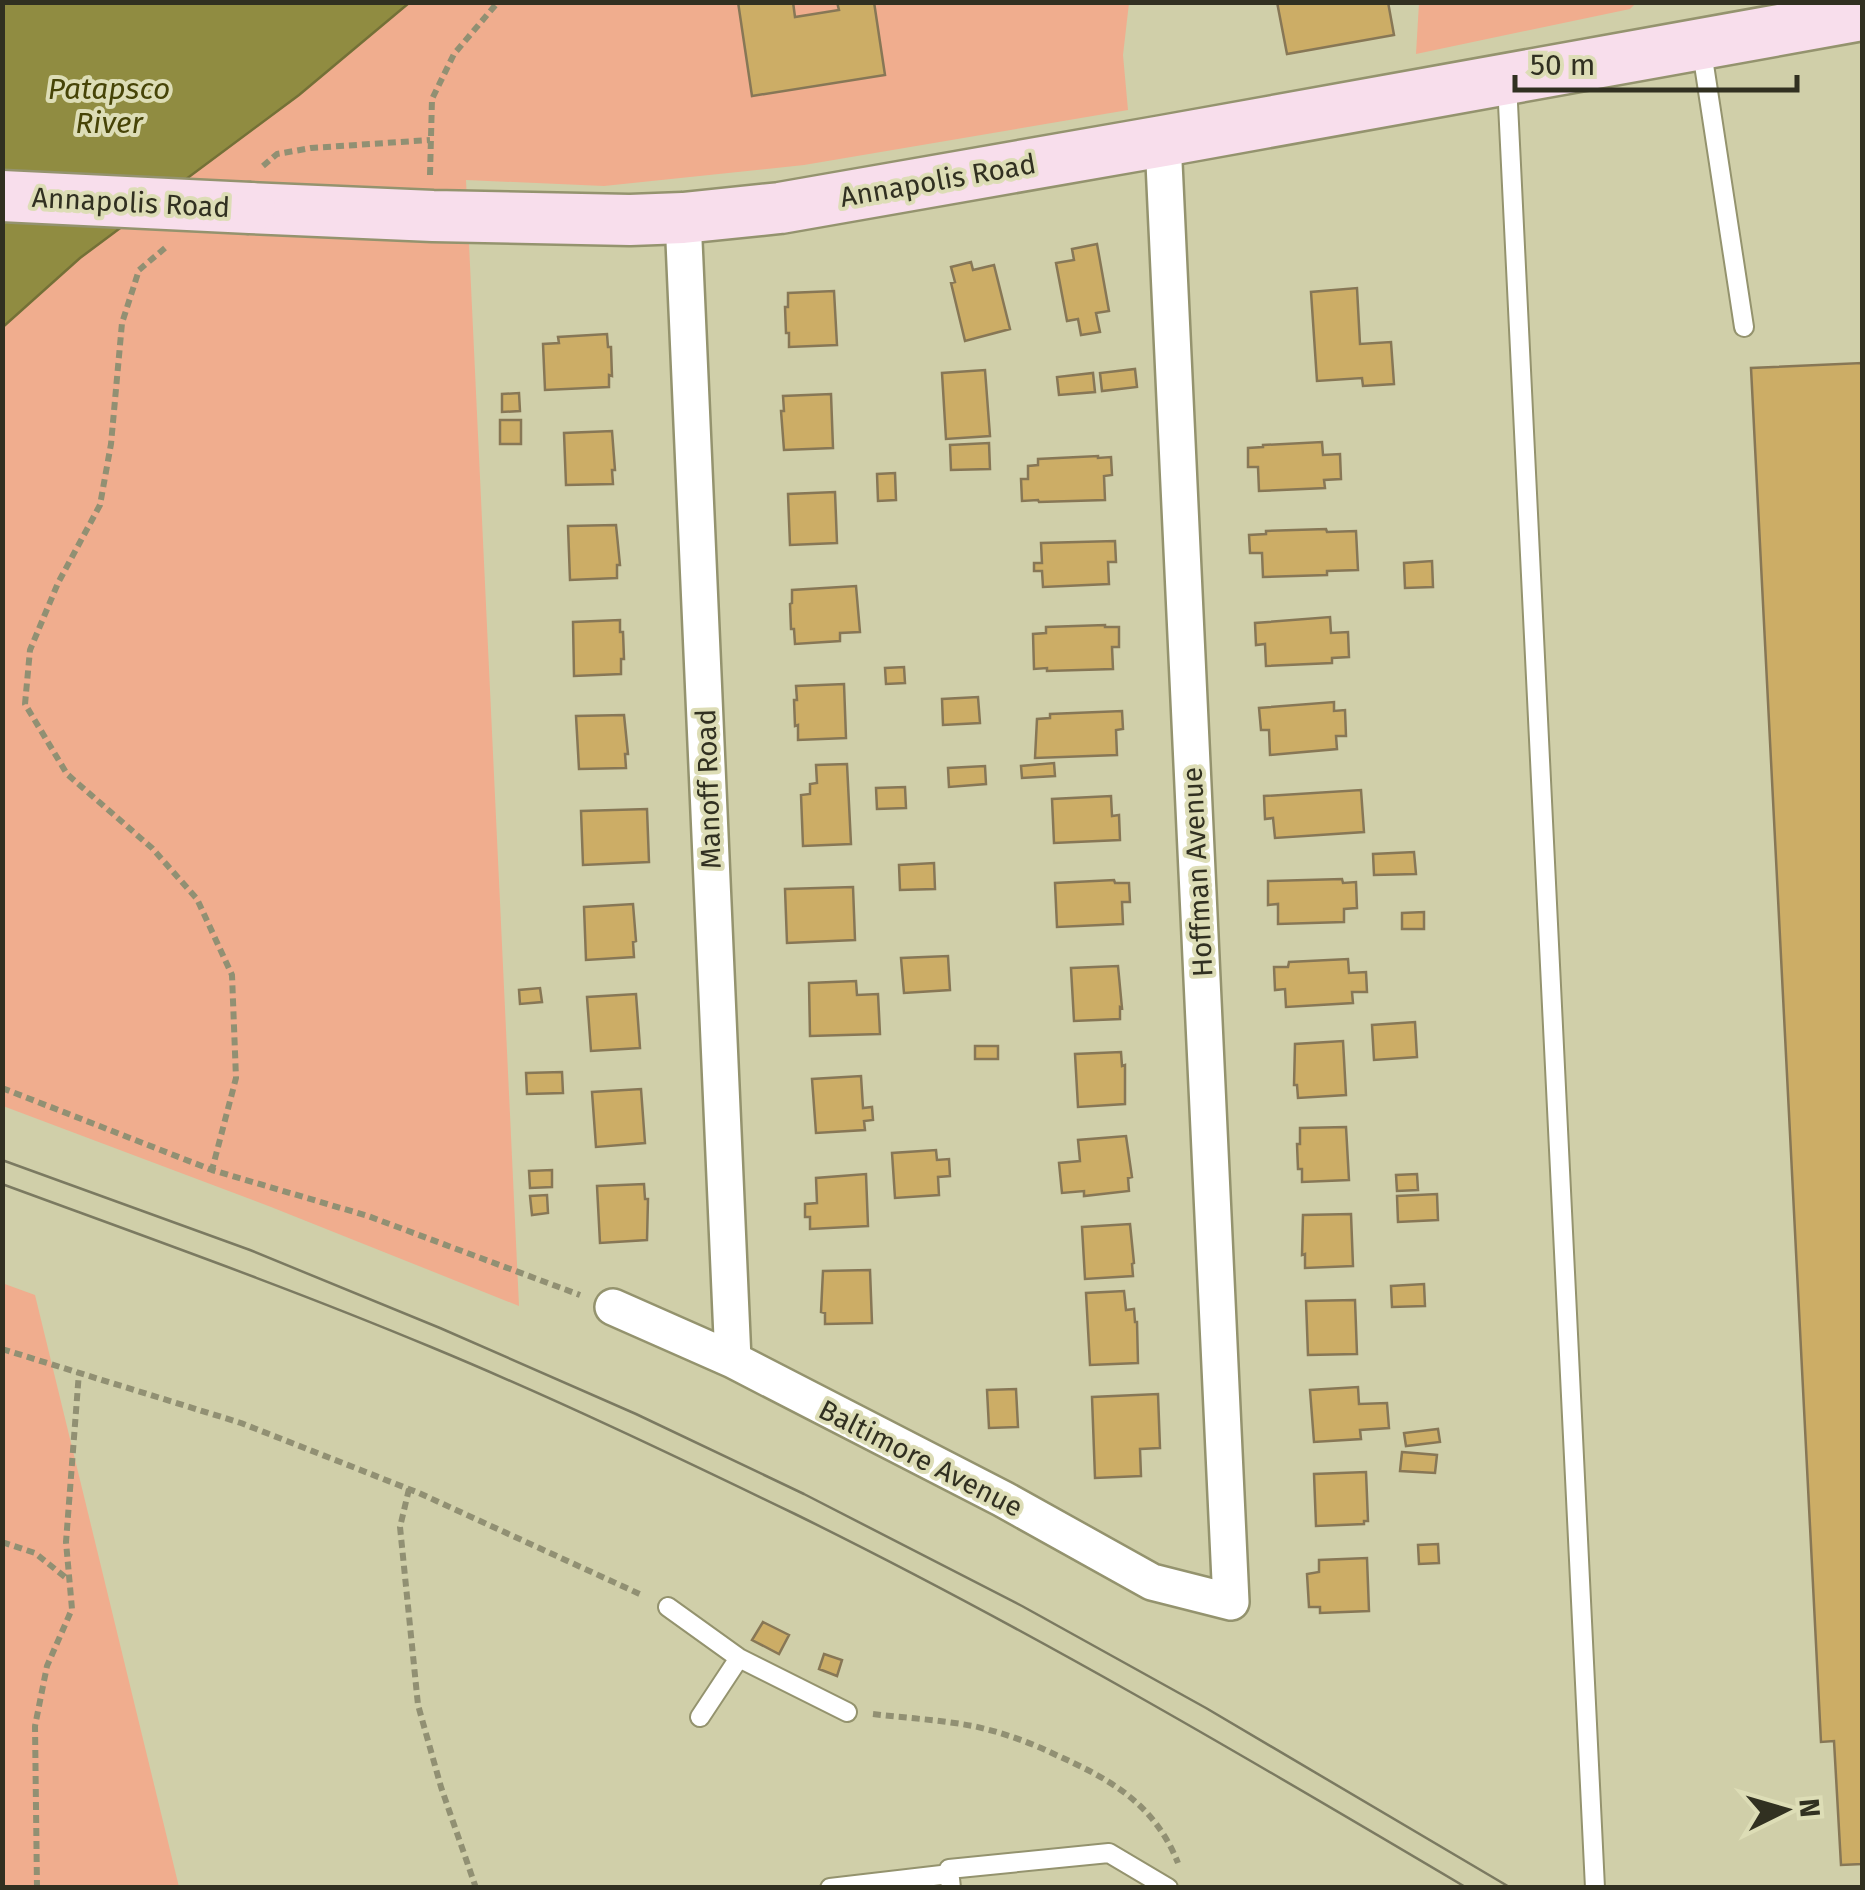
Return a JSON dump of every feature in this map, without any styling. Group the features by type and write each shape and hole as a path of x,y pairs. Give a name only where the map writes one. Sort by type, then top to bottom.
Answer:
{"main road":[{"name":"Annapolis Road","path":"2,196 256,188 433,216 684,218 780,208 1701,44 1806,14 1862,15"}],"street":[{"name":"Hoffman Avenue","path":"1163,141 1230,1602"},
{"name":"Manoff Road","path":"684,218 733,1360"},
{"name":"Baltimore Avenue","path":"613,1307 733,1360 1004,1499 1152,1582 1230,1602"}],"lane":[{"path":"1701,44 1744,328"},
{"path":"1507,78 1595,1888"},
{"path":"668,1607 740,1658 847,1712"},
{"path":"700,1717 740,1658"},
{"path":"830,1888 951,1881 949,1869 1110,1853 1168,1888"}],"path":[{"path":"433,216 432,99 454,54 498,2"},
{"path":"256,188 276,154 430,140"},
{"path":"169,244 138,270 122,323 111,444 100,505 58,583 30,650 25,704 67,774 152,848 197,900 232,975 236,1078 212,1170"},
{"path":"2,1088 212,1170 368,1216 613,1307"},
{"path":"2,1349 241,1423 409,1488 668,1607"},
{"path":"37,1888 35,1726 46,1666 72,1609 66,1542 79,1372"},
{"path":"409,1488 400,1527 418,1706 476,1888"},
{"path":"2,1542 35,1553 71,1582"},
{"path":"847,1712 974,1726 1030,1743 1074,1763 1113,1782 1138,1803 1158,1827 1182,1872"}],"shaded area":[{"path":"1419,2 1636,3 1630,9 1416,54"},
{"path":"2,3 1129,3 1123,55 1128,110 804,165 604,186 466,180 519,1306 3,1106"},
{"path":"2,1283 35,1295 179,1887 3,1887"}],"water":[{"name":"Patapsco River","path":"409,3 299,95 80,258 3,327 3,5"}],"building":[{"path":"738,2 793,2 795,17 839,10 837,2 874,2 885,75 752,96"},
{"path":"1277,2 1388,2 1394,35 1287,54"},
{"path":"1097,244 1109,311 1096,313 1100,332 1081,335 1078,319 1067,321 1056,263 1074,260 1072,249"},
{"path":"971,262 973,270 994,265 1010,329 965,341 951,267"},
{"path":"1357,288 1360,344 1391,342 1394,384 1363,386 1362,378 1317,381 1311,292"},
{"path":"834,291 837,345 789,347 785,307 788,293"},
{"path":"607,334 611,347 609,387 545,390 543,344 559,343 558,337"},
{"path":"1862,363 1862,1864 1841,1865 1834,1741 1821,1742 1751,368"},
{"path":"1135,369 1137,387 1102,391 1100,373"},
{"path":"985,370 990,436 946,439 942,373"},
{"path":"1093,373 1095,392 1059,395 1057,377"},
{"path":"519,393 520,411 502,412 502,394"},
{"path":"831,394 833,448 784,450 783,396"},
{"path":"500,420 521,420 521,444 500,444"},
{"path":"612,431 613,484 566,485 564,433"},
{"path":"1322,442 1323,455 1340,454 1341,479 1324,480 1325,488 1259,491 1258,467 1248,467 1248,448"},
{"path":"989,443 990,469 951,470 950,445"},
{"path":"1111,457 1112,475 1104,476 1105,500 1022,501 1021,479 1028,479 1028,466 1038,465 1038,459"},
{"path":"895,473 896,500 878,501 877,474"},
{"path":"835,492 837,543 790,545 788,494"},
{"path":"616,525 620,565 617,578 570,580 568,526"},
{"path":"1326,529 1356,531 1358,570 1263,577 1262,553 1250,553 1249,535"},
{"path":"1115,541 1116,562 1108,562 1109,584 1043,587 1042,571 1034,571 1034,563 1042,563 1041,543"},
{"path":"1432,561 1433,587 1405,588 1404,563"},
{"path":"856,586 860,632 840,633 840,641 795,644 791,629 792,590"},
{"path":"1330,617 1331,633 1348,632 1349,657 1332,658 1332,663 1266,666 1265,644 1256,645 1255,623"},
{"path":"620,620 624,659 621,674 574,676 573,622"},
{"path":"1046,627 1119,627 1119,647 1112,647 1113,669 1034,669 1033,634 1046,633"},
{"path":"904,667 905,683 886,684 885,668"},
{"path":"844,684 846,738 798,740 796,686"},
{"path":"978,697 980,723 943,725 942,699"},
{"path":"1334,702 1334,711 1345,710 1346,736 1336,736 1337,749 1270,755 1269,730 1261,730 1259,708"},
{"path":"1122,711 1123,729 1116,730 1117,755 1035,758 1037,719 1050,718 1050,714"},
{"path":"624,715 626,768 579,769 576,716"},
{"path":"1054,763 1055,776 1022,778 1021,766"},
{"path":"847,764 851,844 803,846 801,795 810,794 810,784 817,783 816,765"},
{"path":"985,766 986,784 949,787 948,768"},
{"path":"905,787 906,808 877,809 876,788"},
{"path":"1361,790 1364,832 1275,838 1273,818 1265,819 1264,796"},
{"path":"1111,796 1112,816 1119,815 1120,840 1054,843 1052,799"},
{"path":"647,809 649,862 583,865 581,811"},
{"path":"1414,852 1416,874 1374,875 1373,854"},
{"path":"934,863 935,889 900,890 899,865"},
{"path":"1342,879 1343,883 1356,882 1357,908 1344,909 1344,922 1278,924 1278,904 1268,905 1268,881"},
{"path":"1055,883 1129,883 1130,902 1122,902 1123,924 1057,927"},
{"path":"853,887 855,940 787,943 785,889"},
{"path":"633,904 634,957 586,960 584,907"},
{"path":"1424,912 1424,929 1402,929 1402,913"},
{"path":"948,956 950,990 904,993 901,958"},
{"path":"1348,959 1349,973 1366,972 1367,992 1352,992 1353,1003 1286,1007 1285,989 1275,990 1274,967 1288,967 1289,962"},
{"path":"1118,966 1120,1019 1074,1021 1071,968"},
{"path":"856,981 857,995 878,994 880,1034 810,1036 809,983"},
{"path":"540,988 542,1002 520,1004 519,990"},
{"path":"636,994 640,1048 591,1051 587,997"},
{"path":"1415,1022 1417,1057 1374,1060 1372,1025"},
{"path":"1343,1041 1346,1095 1298,1098 1294,1085 1295,1044"},
{"path":"975,1046 998,1046 998,1059 975,1059"},
{"path":"1121,1052 1125,1104 1078,1107 1075,1054"},
{"path":"562,1072 563,1093 527,1094 526,1073"},
{"path":"861,1076 863,1108 872,1107 873,1120 864,1121 865,1130 816,1133 812,1079"},
{"path":"641,1089 645,1143 596,1147 592,1092"},
{"path":"1346,1127 1349,1180 1302,1182 1297,1144 1300,1128"},
{"path":"1126,1136 1132,1177 1128,1178 1129,1191 1084,1196 1084,1191 1062,1193 1059,1163 1080,1161 1078,1140"},
{"path":"936,1150 937,1160 949,1159 950,1176 938,1177 939,1195 895,1198 892,1153"},
{"path":"552,1170 552,1187 530,1188 529,1171"},
{"path":"866,1174 868,1226 810,1229 805,1204 817,1203 816,1178"},
{"path":"1417,1174 1418,1190 1397,1191 1396,1175"},
{"path":"644,1184 648,1199 647,1240 600,1243 597,1186"},
{"path":"1437,1194 1438,1220 1398,1222 1397,1196"},
{"path":"547,1195 548,1213 532,1215 530,1196"},
{"path":"1351,1214 1353,1266 1305,1268 1303,1215"},
{"path":"1130,1224 1133,1276 1085,1279 1082,1227"},
{"path":"870,1270 872,1323 825,1324 825,1313 821,1312 823,1271"},
{"path":"1424,1284 1425,1306 1392,1307 1391,1286"},
{"path":"1124,1291 1126,1310 1134,1309 1137,1322 1138,1363 1090,1365 1086,1293"},
{"path":"1355,1300 1357,1354 1308,1355 1306,1301"},
{"path":"1358,1387 1359,1404 1387,1403 1389,1428 1360,1430 1361,1439 1314,1442 1310,1390"},
{"path":"1016,1389 1018,1427 989,1428 987,1390"},
{"path":"1158,1394 1160,1448 1140,1449 1141,1476 1095,1478 1092,1397"},
{"path":"1438,1429 1440,1442 1406,1446 1404,1433"},
{"path":"1402,1452 1437,1455 1435,1473 1400,1471"},
{"path":"1366,1472 1368,1521 1316,1526 1314,1474"},
{"path":"1438,1544 1439,1563 1419,1564 1418,1545"},
{"path":"1367,1558 1369,1611 1320,1613 1320,1607 1309,1607 1307,1574 1319,1572 1319,1560"},
{"path":"763,1622 789,1635 779,1654 752,1640"},
{"path":"824,1654 842,1660 837,1676 819,1669"}],"tram line":[{"path":"2,1160 250,1250 440,1328 636,1414 804,1494 1022,1606 1206,1708 1511,1888"},
{"path":"2,1184 431,1347 750,1492 1050,1647 1467,1888"}]}
